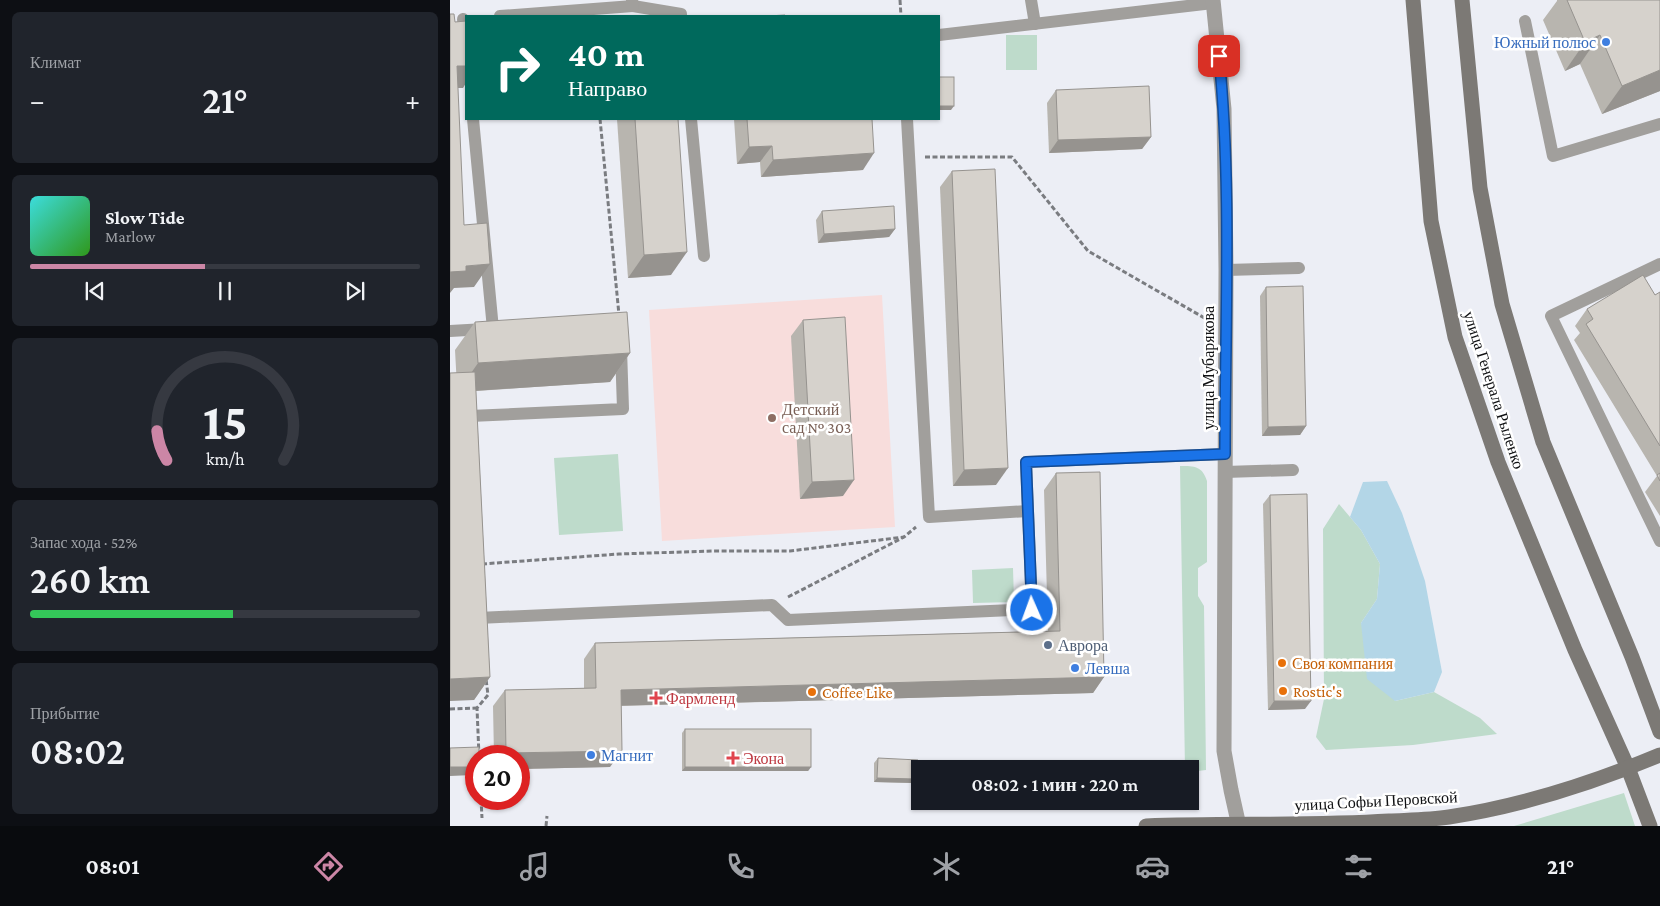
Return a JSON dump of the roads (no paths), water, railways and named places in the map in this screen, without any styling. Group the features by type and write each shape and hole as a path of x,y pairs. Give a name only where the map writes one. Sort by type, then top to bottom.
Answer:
{"main road":[{"name":"улица Генерала Рыленко","path":"1413,0 1431,221 1455,337 1498,462 1575,650 1628,768 1650,826"},
{"name":"улица Генерала Рыленко","path":"1462,0 1480,188 1502,304 1543,442 1632,657 1660,732"},
{"name":"улица Софьи Перовской","path":"1146,826 1337,825 1448,817 1519,804 1628,768 1660,755"},
{"path":"1404,820 1428,826"}],"street":[{"name":"улица Мубарякова","path":"1213,1 1224,110 1226,270 1224,751 1230,790 1239,825"}],"lane":[{"path":"1032,0 1034,24"},
{"path":"940,35 1213,1"},
{"path":"510,15 632,3 682,15"},
{"path":"450,20 465,19"},
{"path":"1525,21 1553,156 1660,124"},
{"path":"450,331 498,329 473,120"},
{"path":"691,120 704,256"},
{"path":"907,120 929,517 1028,511"},
{"path":"1660,264 1551,316 1660,541"},
{"path":"1226,270 1300,268"},
{"path":"471,436 470,416 623,409 620,324"},
{"path":"477,600 478,618 772,605 788,620 1032,610 1026,462 1225,454"},
{"path":"1225,472 1293,470"}],"water":[{"path":"1387,481 1402,513 1425,581 1442,672 1434,692 1395,701 1367,679 1361,623 1377,599 1380,564 1361,530 1350,517 1363,482"}],"place":[{"name":"Южный полюс","path":"1606,42"},
{"name":"Детский сад № 303","path":"772,418"},
{"name":"Аврора","path":"1048,645"},
{"name":"Своя компания","path":"1282,663"},
{"name":"Левша","path":"1075,668"},
{"name":"Rostic's","path":"1283,691"},
{"name":"Coffee Like","path":"812,692"},
{"name":"Фармленд","path":"656,698"},
{"name":"Магнит","path":"591,755"},
{"name":"Экона","path":"733,758"}]}
